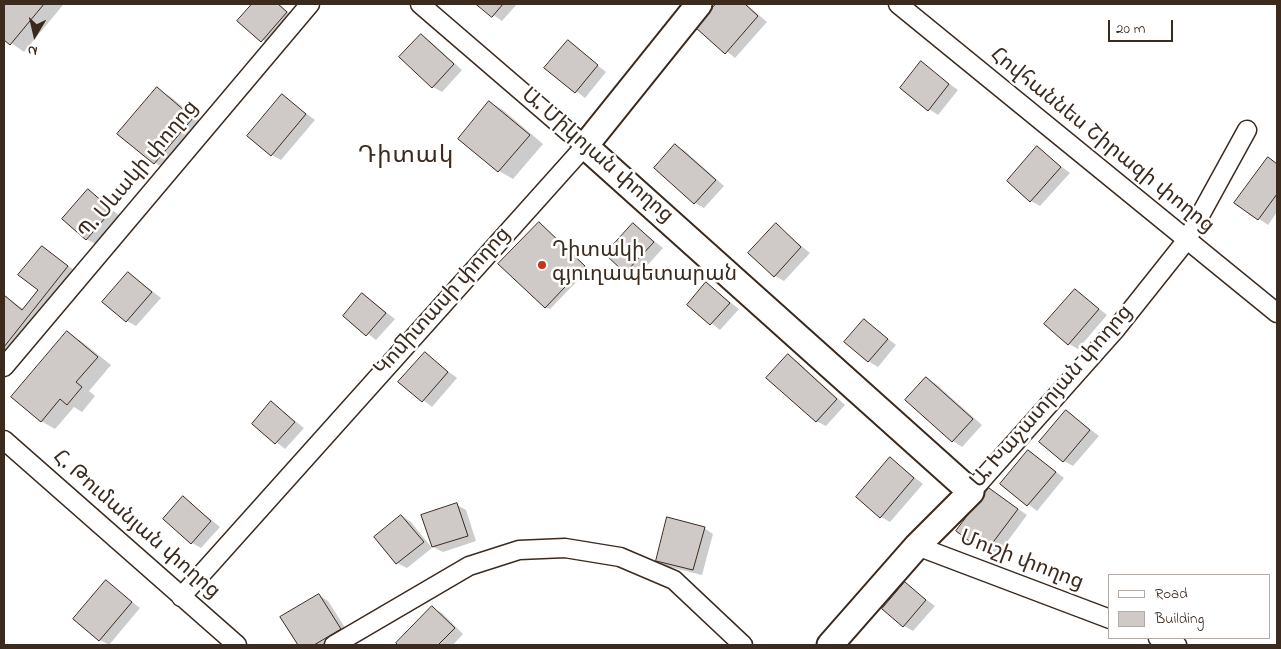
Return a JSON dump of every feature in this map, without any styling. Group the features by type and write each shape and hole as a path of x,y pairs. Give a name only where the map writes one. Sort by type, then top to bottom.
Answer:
{"main road":[{"name":"Կոմիտասի փողոց","path":"585,146 699,4"},
{"name":"Ա. Միկոյան փողոց","path":"585,146 972,492"},
{"name":"Ա. Խաչատրյան փողոց","path":"830,645 917,546 972,492"}],"street":[{"name":"Պ. Սևակի փողոց","path":"4,367 310,4"},
{"name":"Ա. Միկոյան փողոց","path":"420,4 585,146"},
{"name":"Հովհաննես Շիրազի փողոց","path":"898,4 1186,241 1277,313"},
{"name":"Ա. Խաչատրյան փողոց","path":"972,492 1116,328 1186,241 1247,130"},
{"name":"Կոմիտասի փողոց","path":"181,597 585,146"},
{"name":"Հ. Թումանյան փողոց","path":"4,440 237,645"},
{"name":"Մուշի փողոց","path":"917,546 1108,619"},
{"path":"334,645 469,566 519,550 565,548 620,557 674,580 743,645"},
{"path":"1161,639 1177,645"}],"building":[{"path":"4,4 44,4 10,45 4,40"},
{"path":"252,4 278,4 287,12 261,42 237,21"},
{"path":"476,4 503,4 492,17"},
{"path":"716,4 745,4 758,16 725,54 695,27"},
{"path":"421,34 454,64 432,88 399,57"},
{"path":"568,40 598,65 575,93 544,68"},
{"path":"921,61 949,84 928,111 900,88"},
{"path":"157,87 193,118 154,164 117,134"},
{"path":"282,94 306,114 271,156 247,136"},
{"path":"489,101 530,135 498,172 458,139"},
{"path":"675,144 716,180 694,204 654,168"},
{"path":"1037,146 1061,167 1030,202 1007,181"},
{"path":"1268,157 1277,164 1277,194 1258,220 1234,203"},
{"path":"88,189 112,210 86,240 62,219"},
{"path":"539,222 585,266 545,308 498,264"},
{"path":"633,223 654,242 625,273 605,254"},
{"path":"776,223 801,247 774,277 748,253"},
{"path":"42,246 68,266 4,347 4,295 22,310 38,290 18,275"},
{"path":"128,272 152,292 126,322 102,302"},
{"path":"706,282 730,303 710,325 687,305"},
{"path":"1075,289 1099,309 1068,345 1044,324"},
{"path":"362,293 386,313 366,336 343,316"},
{"path":"864,319 888,339 868,362 844,342"},
{"path":"67,331 98,357 76,382 82,387 67,405 60,399 41,422 11,397"},
{"path":"425,352 448,372 422,402 398,382"},
{"path":"788,354 837,399 816,422 766,378"},
{"path":"926,377 973,419 952,442 905,400"},
{"path":"271,401 295,422 275,444 252,424"},
{"path":"1066,410 1090,430 1063,462 1039,442"},
{"path":"1028,450 1056,472 1027,506 1000,484"},
{"path":"890,457 914,478 880,518 856,497"},
{"path":"989,488 1018,509 985,553 956,531"},
{"path":"183,496 211,521 191,544 163,519"},
{"path":"457,503 468,536 432,547 421,515"},
{"path":"401,515 424,542 396,564 374,537"},
{"path":"667,517 705,527 693,570 656,561"},
{"path":"106,580 132,602 99,641 73,619"},
{"path":"905,582 926,600 903,627 882,609"},
{"path":"319,594 341,629 314,645 298,645 280,617"},
{"path":"432,606 455,628 438,645 398,645 396,643"}],"place":[{"name":"Դիտակի գյուղապետարան","path":"542,265"}],"district":[{"name":"Դիտակ","path":"406,158"}]}
